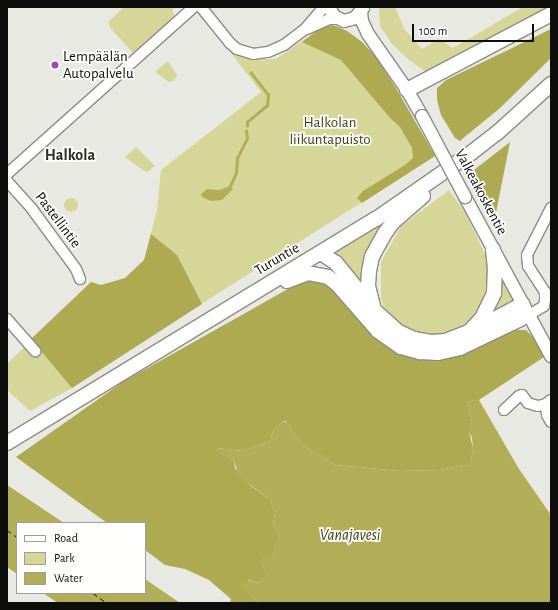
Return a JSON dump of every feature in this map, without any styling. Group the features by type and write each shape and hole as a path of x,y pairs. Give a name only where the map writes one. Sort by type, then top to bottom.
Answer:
{"main road":[{"path":"408,90 551,14"},
{"name":"Turuntie","path":"7,443 376,219 471,153 497,133 551,84"},
{"path":"374,310 368,286 369,271 372,256 384,233 393,222 471,153"},
{"path":"469,332 482,318 494,293 495,269 493,249"},
{"path":"321,253 336,263 374,310 397,331 404,336 421,341 445,341 526,310"},
{"path":"220,313 284,282 308,273 324,275 337,284 378,331 393,342 410,350 427,353 449,351 473,343 526,310"}],"street":[{"path":"7,174 194,7"},
{"path":"201,7 230,43 237,48 253,54 276,49 305,29 329,19 341,20 354,18 362,8"},
{"path":"305,29 324,7"},
{"name":"Valkeakoskentie","path":"329,7 334,16 376,48"},
{"name":"Valkeakoskentie","path":"362,8 364,27 376,48 408,90 551,356"},
{"name":"Pastellintie","path":"7,181 32,209 76,269 80,279"},
{"path":"526,310 544,306 545,292 528,266 527,255 551,208"},
{"path":"7,319 35,351"},
{"path":"504,410 522,395 528,403 538,406 548,402 547,415 551,422"}],"green space":[{"path":"124,7 176,7 172,10 175,17 134,54 111,29 108,22"},
{"path":"379,7 395,7 405,30 422,49 439,39 453,48 523,7 551,8 429,74 410,61 392,44 380,26"},
{"name":"Halkolan liikuntapuisto","path":"333,25 347,31 362,42 376,57 435,156 157,332 72,388 30,411 7,390 7,364 91,282 101,285 124,279 144,261 157,210 161,170 261,92 224,44 242,56 259,59 276,59 321,28"},
{"path":"168,61 177,75 174,81 169,82 155,72"},
{"path":"136,147 155,166 148,172 144,171 125,157"},
{"path":"449,190 466,214 487,258 490,285 479,311 460,329 443,335 424,335 400,326 387,316 381,299 381,262 401,226"},
{"path":"71,198 76,200 78,205 76,210 71,212 66,210 64,205 66,200"},
{"path":"390,219 366,296 334,253"},
{"path":"502,276 516,304 481,323 498,284"}],"shaded area":[{"path":"333,25 347,31 362,42 376,57 435,156 362,203 357,198 363,191 405,165 413,158 412,148 400,127 391,119 341,60 302,42 321,28"},
{"path":"551,29 551,58 499,109 460,141 455,138 441,115 437,100 437,88 446,80"},
{"path":"510,142 494,223 479,194 474,170"},
{"path":"151,234 177,255 202,304 72,388 31,339 91,282 101,285 125,278 144,260"},
{"path":"317,280 441,358 459,356 512,330 526,330 533,337 544,357 479,400 473,400 468,403 472,422 469,432 473,448 470,466 463,465 440,470 400,471 336,465 303,445 286,421 283,421 274,429 269,442 242,451 218,448 217,451 234,462 235,468 251,486 270,500 275,513 273,525 280,535 272,556 264,556 261,562 265,570 265,577 259,583 248,580 248,594 259,603 230,603 231,599 209,580 185,569 165,565 146,551 146,522 106,522 16,457 127,379 302,281"}],"water":[{"path":"230,186 233,189 222,200 211,201 202,197 201,194 207,189 219,190"},
{"name":"Vanajavesi","path":"473,400 479,400 519,469 551,515 551,603 259,603 241,589 242,583 245,580 259,583 265,577 265,570 261,559 264,556 272,556 280,535 273,525 275,513 270,500 240,477 234,462 217,451 218,448 242,451 269,442 274,429 283,421 289,423 291,430 303,445 336,465 400,471 440,470 463,465 470,466 473,448 472,438 469,432 472,422 468,403"},
{"path":"7,485 62,522 16,522 16,573 7,567"},
{"path":"146,580 180,603 58,603 44,594 146,594"}],"waterway":[{"path":"247,126 247,122 267,105 268,95 251,73"},
{"path":"230,186 236,173 237,158 247,138 246,131"}],"ferry route":[{"path":"7,530 16,536"},
{"path":"94,594 107,603"}],"place":[{"name":"Lempäälän Autopalvelu","path":"55,65"}],"district":[{"name":"Halkola","path":"70,155"}]}
